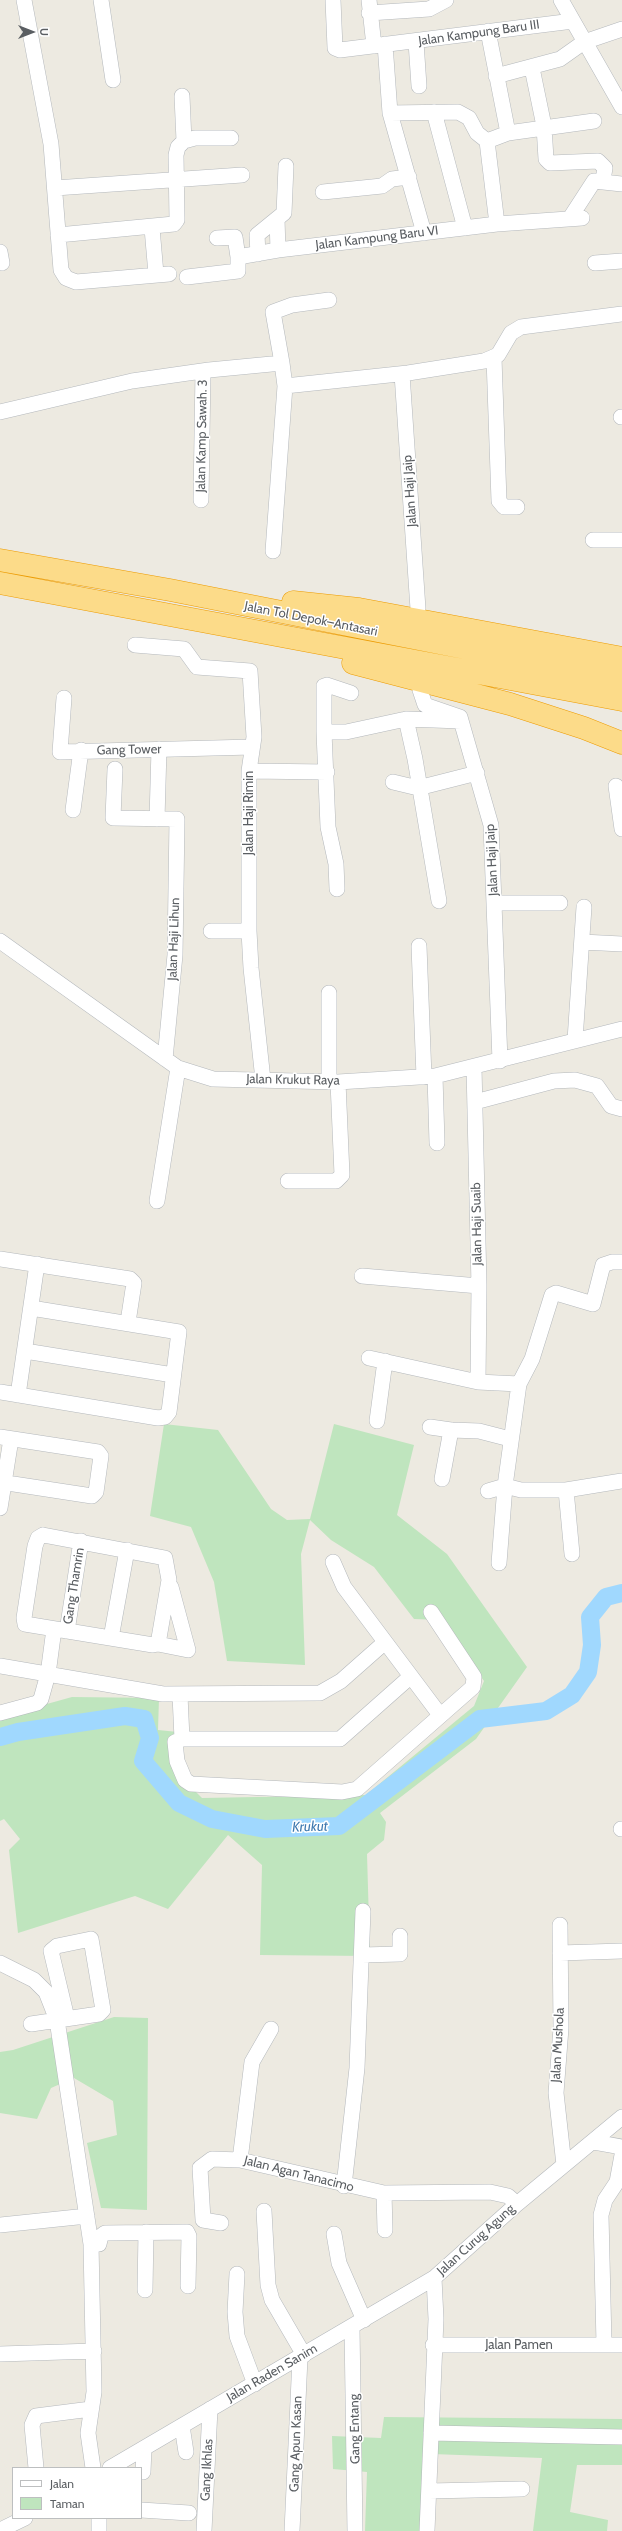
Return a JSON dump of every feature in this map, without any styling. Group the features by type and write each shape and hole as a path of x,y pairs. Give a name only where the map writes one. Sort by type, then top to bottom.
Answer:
{"highway":[{"name":"Jalan Tol Depok–Antasari","path":"0,560 170,590 622,679"},
{"name":"Jalan Tol Depok–Antasari","path":"0,583 622,700"},
{"path":"170,590 359,609 622,658"},
{"path":"180,616 510,704 584,728 622,743"}],"street":[{"path":"24,0 48,122 56,188 61,270 70,280 76,282 162,274 152,228"},
{"path":"101,0 113,80"},
{"name":"Jalan Kampung Baru III","path":"333,0 337,50 416,42 488,31 573,21"},
{"path":"424,233 390,113 380,45 369,6 406,5 429,9 446,0"},
{"path":"561,0 622,107"},
{"path":"496,76 532,68 569,55 584,42 622,29"},
{"path":"488,31 508,133"},
{"path":"416,42 419,86"},
{"path":"532,68 544,126 546,159 550,163 598,161 605,168 602,180 622,184"},
{"path":"58,235 152,228 170,226 174,224 177,220 174,180 176,155 184,141 182,96"},
{"path":"390,113 434,112 464,114 469,118 480,137 487,141"},
{"path":"434,112 465,228"},
{"path":"487,141 508,133 544,126 594,121"},
{"path":"184,141 210,137 231,138"},
{"path":"487,141 497,224"},
{"path":"217,238 257,236 268,224 277,219 285,208 286,166"},
{"path":"56,188 242,175"},
{"path":"323,192 382,186 392,179 409,177"},
{"name":"Jalan Kampung Baru VI","path":"238,257 278,250 497,224 576,218 594,181 602,180"},
{"path":"277,219 278,250"},
{"path":"257,236 258,254"},
{"path":"187,276 238,271 238,257 235,237"},
{"path":"595,263 622,261"},
{"path":"273,551 285,386 273,312 285,306 329,300"},
{"path":"517,507 504,507 499,502 494,358 511,333 521,327 622,314"},
{"path":"285,386 402,374 494,358"},
{"path":"0,412 132,381 202,371 282,363"},
{"name":"Jalan Kamp Sawah. 3","path":"201,500 203,459 202,371"},
{"name":"Jalan Haji Jaip","path":"402,374 418,609"},
{"path":"593,540 622,540"},
{"name":"Jalan Haji Rimin","path":"135,645 184,649 198,667 250,671 254,737 249,771 249,931 251,968 263,1080"},
{"path":"337,889 336,864 328,827 327,772 324,732 324,686 351,693"},
{"path":"420,690 425,705 457,714 462,721"},
{"name":"Gang Tower","path":"64,698 60,752 81,750 252,747"},
{"path":"324,732 346,732 406,719 462,721"},
{"path":"406,719 415,759 418,788 439,901"},
{"name":"Jalan Haji Jaip","path":"462,721 491,825 500,1060"},
{"path":"115,769 113,818 157,818 159,749"},
{"path":"73,810 81,750"},
{"path":"249,771 327,772"},
{"path":"393,782 418,788 477,773"},
{"path":"616,786 622,829"},
{"name":"Jalan Haji Lihun","path":"157,818 177,819 176,955 166,1059"},
{"path":"494,903 560,903"},
{"path":"575,1040 584,907"},
{"path":"211,931 249,931"},
{"name":"Jalan Krukut Raya","path":"0,942 178,1068 213,1079 334,1082 432,1080 500,1060 622,1029"},
{"path":"582,942 622,944"},
{"path":"419,946 436,1108 437,1143"},
{"path":"288,1181 336,1181 342,1175 334,1082 329,993"},
{"name":"Jalan Haji Suaib","path":"474,1067 479,1286 478,1382"},
{"path":"157,1201 178,1068"},
{"path":"475,1097 554,1081 575,1080 597,1086 611,1106 622,1109"},
{"path":"0,1259 130,1279 134,1283 128,1322"},
{"path":"499,1563 504,1486 519,1384 532,1359 552,1295 556,1293 593,1304 603,1265 612,1262 622,1262"},
{"path":"18,1395 37,1264"},
{"path":"362,1276 479,1286"},
{"path":"0,1392 162,1419 169,1412 180,1335 179,1332 128,1322 31,1308"},
{"path":"25,1351 174,1375"},
{"path":"369,1358 478,1382 519,1384"},
{"path":"377,1421 385,1361"},
{"path":"430,1427 451,1430 479,1431 510,1439"},
{"path":"442,1479 451,1430"},
{"path":"0,1508 5,1438 98,1452 101,1456 94,1495 88,1496 2,1483"},
{"path":"488,1491 504,1486 521,1490 566,1490 622,1480"},
{"path":"566,1490 572,1554"},
{"path":"43,1535 81,1542 165,1558 169,1580 188,1650 25,1624 24,1618 37,1540 43,1535"},
{"name":"Gang Thamrin","path":"0,1713 37,1703 44,1693 81,1542"},
{"path":"111,1638 127,1550"},
{"path":"333,1562 344,1587 384,1643 440,1715"},
{"path":"158,1644 169,1580"},
{"path":"410,1677 340,1739 182,1739 176,1742 177,1761 185,1780 191,1784 342,1792 357,1789 473,1687 474,1680 431,1612"},
{"path":"0,1666 150,1693 180,1695 320,1693 341,1680 384,1643"},
{"path":"180,1695 182,1739"},
{"path":"344,2186 357,2068 363,1911"},
{"name":"Jalan Mushola","path":"560,1925 561,2028 556,2093 564,2165"},
{"path":"362,1955 400,1954 400,1936"},
{"path":"31,2024 62,2019 99,2014 103,2010 91,1940 58,1946 51,1951 62,2019 91,2244 94,2392 91,2409 89,2446 93,2467"},
{"path":"560,1953 622,1951"},
{"path":"0,1963 34,1980 46,1992 62,2019"},
{"path":"240,2160 252,2062 271,2030"},
{"name":"Jalan Curug Agung","path":"428,2531 428,2490 436,2319 434,2278 517,2204 594,2142 622,2117"},
{"path":"594,2142 622,2147"},
{"path":"604,2344 601,2215 606,2200 617,2182 622,2155"},
{"name":"Jalan Agan Tanacimo","path":"203,2220 200,2168 212,2159 240,2160 344,2186 384,2193 490,2192 508,2196 517,2204"},
{"path":"384,2193 385,2230"},
{"path":"264,2211 268,2285 272,2300 302,2356"},
{"path":"0,2225 88,2220 200,2222 203,2220 221,2223"},
{"path":"145,2290 146,2232"},
{"path":"91,2244 99,2244 101,2236 105,2233 189,2233 188,2286"},
{"path":"334,2234 339,2263 358,2323"},
{"path":"237,2274 235,2312 237,2336 255,2384"},
{"name":"Jalan Raden Sanim","path":"112,2467 434,2278"},
{"name":"Gang Entang","path":"355,2531 358,2323"},
{"name":"Jalan Pamen","path":"434,2345 622,2345"},
{"path":"0,2354 94,2351"},
{"name":"Gang Apun Kasan","path":"292,2531 302,2356"},
{"path":"36,2467 32,2425 36,2416 91,2409"},
{"name":"Gang Ikhlas","path":"204,2531 210,2409"},
{"path":"182,2426 186,2452"},
{"path":"431,2433 622,2436"},
{"path":"143,2472 144,2448"},
{"path":"428,2490 522,2488"},
{"path":"142,2510 189,2513"},
{"path":"0,2530 23,2519"},
{"path":"99,2519 99,2531"}],"green space":[{"path":"164,1424 218,1430 271,1509 287,1520 310,1519 334,1424 414,1445 397,1515 447,1554 527,1667 476,1739 380,1813 386,1822 384,1840 367,1854 370,1956 260,1955 262,1865 228,1835 168,1909 135,1896 18,1933 9,1850 20,1839 4,1819 0,1821 0,1717 72,1697 159,1698 158,1730 178,1732 184,1780 202,1798 366,1795 474,1706 484,1681 440,1620 414,1619 374,1567 331,1540 310,1520 301,1554 305,1665 227,1661 214,1582 191,1527 150,1516"},
{"path":"114,2017 148,2018 147,2210 101,2208 87,2143 117,2135 113,2101 74,2078 51,2088 37,2119 0,2113 0,2052 13,2050"},
{"path":"384,2417 622,2419 622,2465 577,2465 570,2512 608,2520 607,2531 533,2531 542,2458 432,2454 431,2531 365,2531 367,2472 333,2469 332,2436 381,2438"}],"waterway":[{"name":"Krukut","path":"0,1737 18,1732 125,1716 144,1719 150,1738 143,1761 179,1803 212,1819 265,1829 339,1826 480,1719 546,1711 572,1695 588,1672 592,1645 590,1617 606,1597 622,1593"}]}
